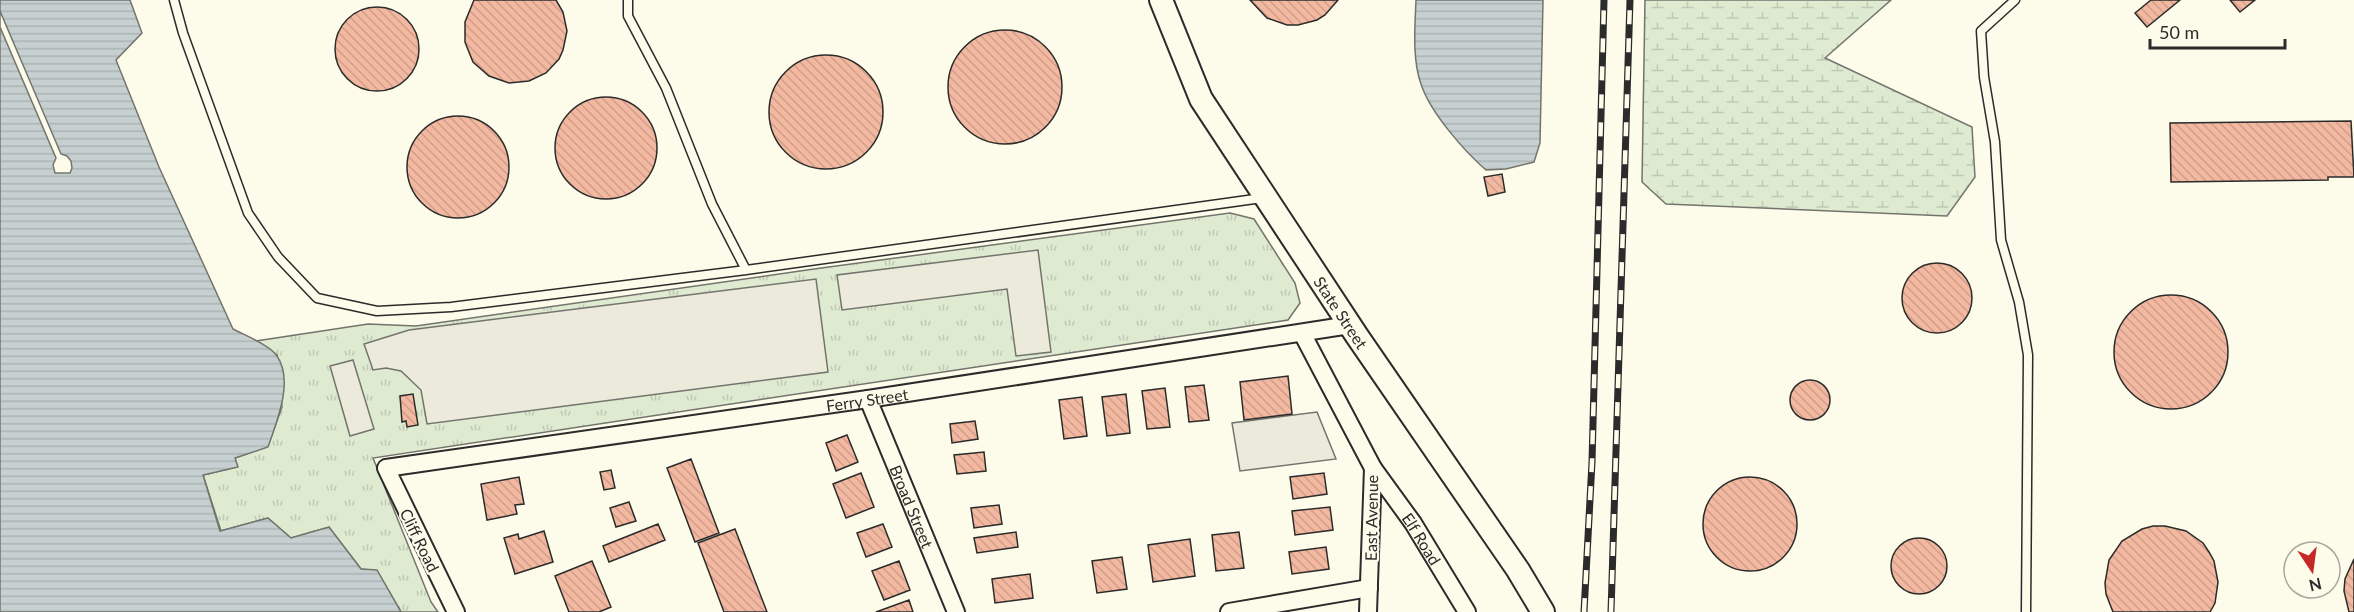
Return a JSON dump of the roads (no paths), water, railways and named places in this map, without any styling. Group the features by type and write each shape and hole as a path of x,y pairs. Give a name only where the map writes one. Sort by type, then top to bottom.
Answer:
{"street":[{"name":"State Street","path":"1161,0 1201,99 1350,325 1518,570 1543,612"},
{"name":"Ferry Street","path":"386,468 868,399 1350,325"},
{"name":"East Avenue","path":"1302,333 1372,468 1368,612"},
{"name":"Broad Street","path":"868,399 956,612"},
{"name":"Cliff Road","path":"386,468 456,612"},
{"name":"Elf Road","path":"1372,468 1413,523 1467,612"},
{"path":"1229,612 1369,588"}],"lane":[{"path":"174,0 183,33 248,213 278,257 317,298 377,311 451,307 746,270 1266,198"},
{"path":"628,0 628,16 666,88 712,204 746,270"},
{"path":"2015,0 1981,31 1984,77 1995,142 2001,240 2019,302 2028,355 2026,612"}],"railway":[{"path":"1584,612 1592,462 1604,0"},
{"path":"1611,612 1630,0"}]}
